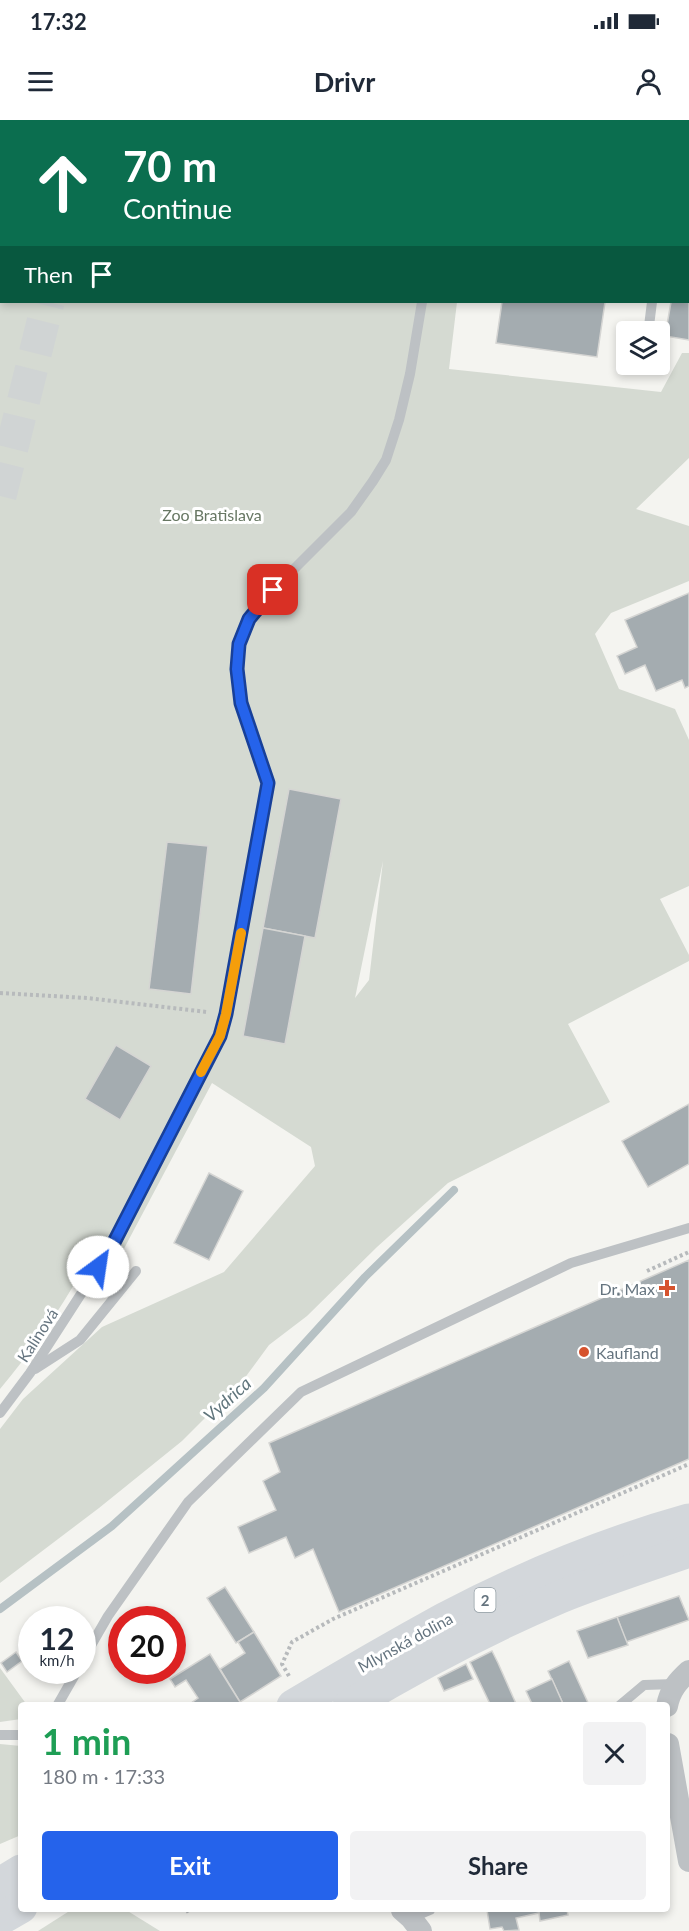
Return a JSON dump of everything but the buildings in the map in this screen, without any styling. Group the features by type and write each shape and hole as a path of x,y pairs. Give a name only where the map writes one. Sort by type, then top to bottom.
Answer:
{"main road":[{"name":"Mlynská dolina","path":"293,1694 518,1584 585,1555 689,1520"},
{"name":"Mlynská dolina","path":"356,1702 454,1646 525,1612 598,1582 689,1551"},
{"path":"0,1884 18,1874"},
{"path":"0,1919 18,1909"}],"street":[{"path":"668,1702 682,1677"},
{"path":"670,1760 689,1861"}],"lane":[{"name":"Kalinová","path":"0,1413 30,1373 110,1250 220,1036 268,783 241,703 237,669 239,644 249,619 273,590 351,512 386,460 410,374 422,303"},
{"path":"650,321 652,303"},
{"path":"96,1636 188,1502 301,1392 571,1263 689,1228"},
{"path":"30,1373 80,1340 136,1271"},
{"path":"624,1702 644,1685 682,1677"},
{"path":"59,1702 70,1684"},
{"path":"0,1735 18,1736"}],"path":[{"path":"0,993 87,998 226,1014"},
{"path":"647,1271 689,1252"},
{"path":"293,1694 282,1664 292,1642 333,1619 689,1464"}],"green space":[{"name":"Zoo Bratislava","path":"0,303 457,303 449,369 661,392 682,353 689,353 689,458 636,509 689,526 689,581 611,613 595,634 619,689 675,709 689,740 689,886 660,899 689,955 689,961 568,1024 610,1102 448,1183 377,1247 307,1316 269,1345 244,1379 182,1441 0,1583 0,1429 23,1399 102,1327 224,1272 315,1166 311,1147 212,1083 119,1258 98,1241 77,1280 28,1354 0,1389","holes":["383,861 369,980 355,998"]},
{"path":"0,1668 25,1702 18,1702 18,1719 0,1722"},
{"path":"0,1744 18,1746 18,1836 0,1844"},
{"path":"68,1912 129,1912 160,1931 38,1931"}],"waterway":[{"name":"Vydrica","path":"0,1609 112,1526 264,1388 365,1277 454,1190"}],"tunnel":[{"path":"0,496 48,303"}],"slow traffic":[{"path":"201,1072 220,1036 241,933"}],"place":[{"name":"Dr. Max","path":"667,1288"},
{"name":"Kaufland","path":"584,1352"}],"route":[{"path":"98,1267 110,1250 220,1036 226,1014 268,783 241,703 237,669 239,644 249,619 273,590"}]}
